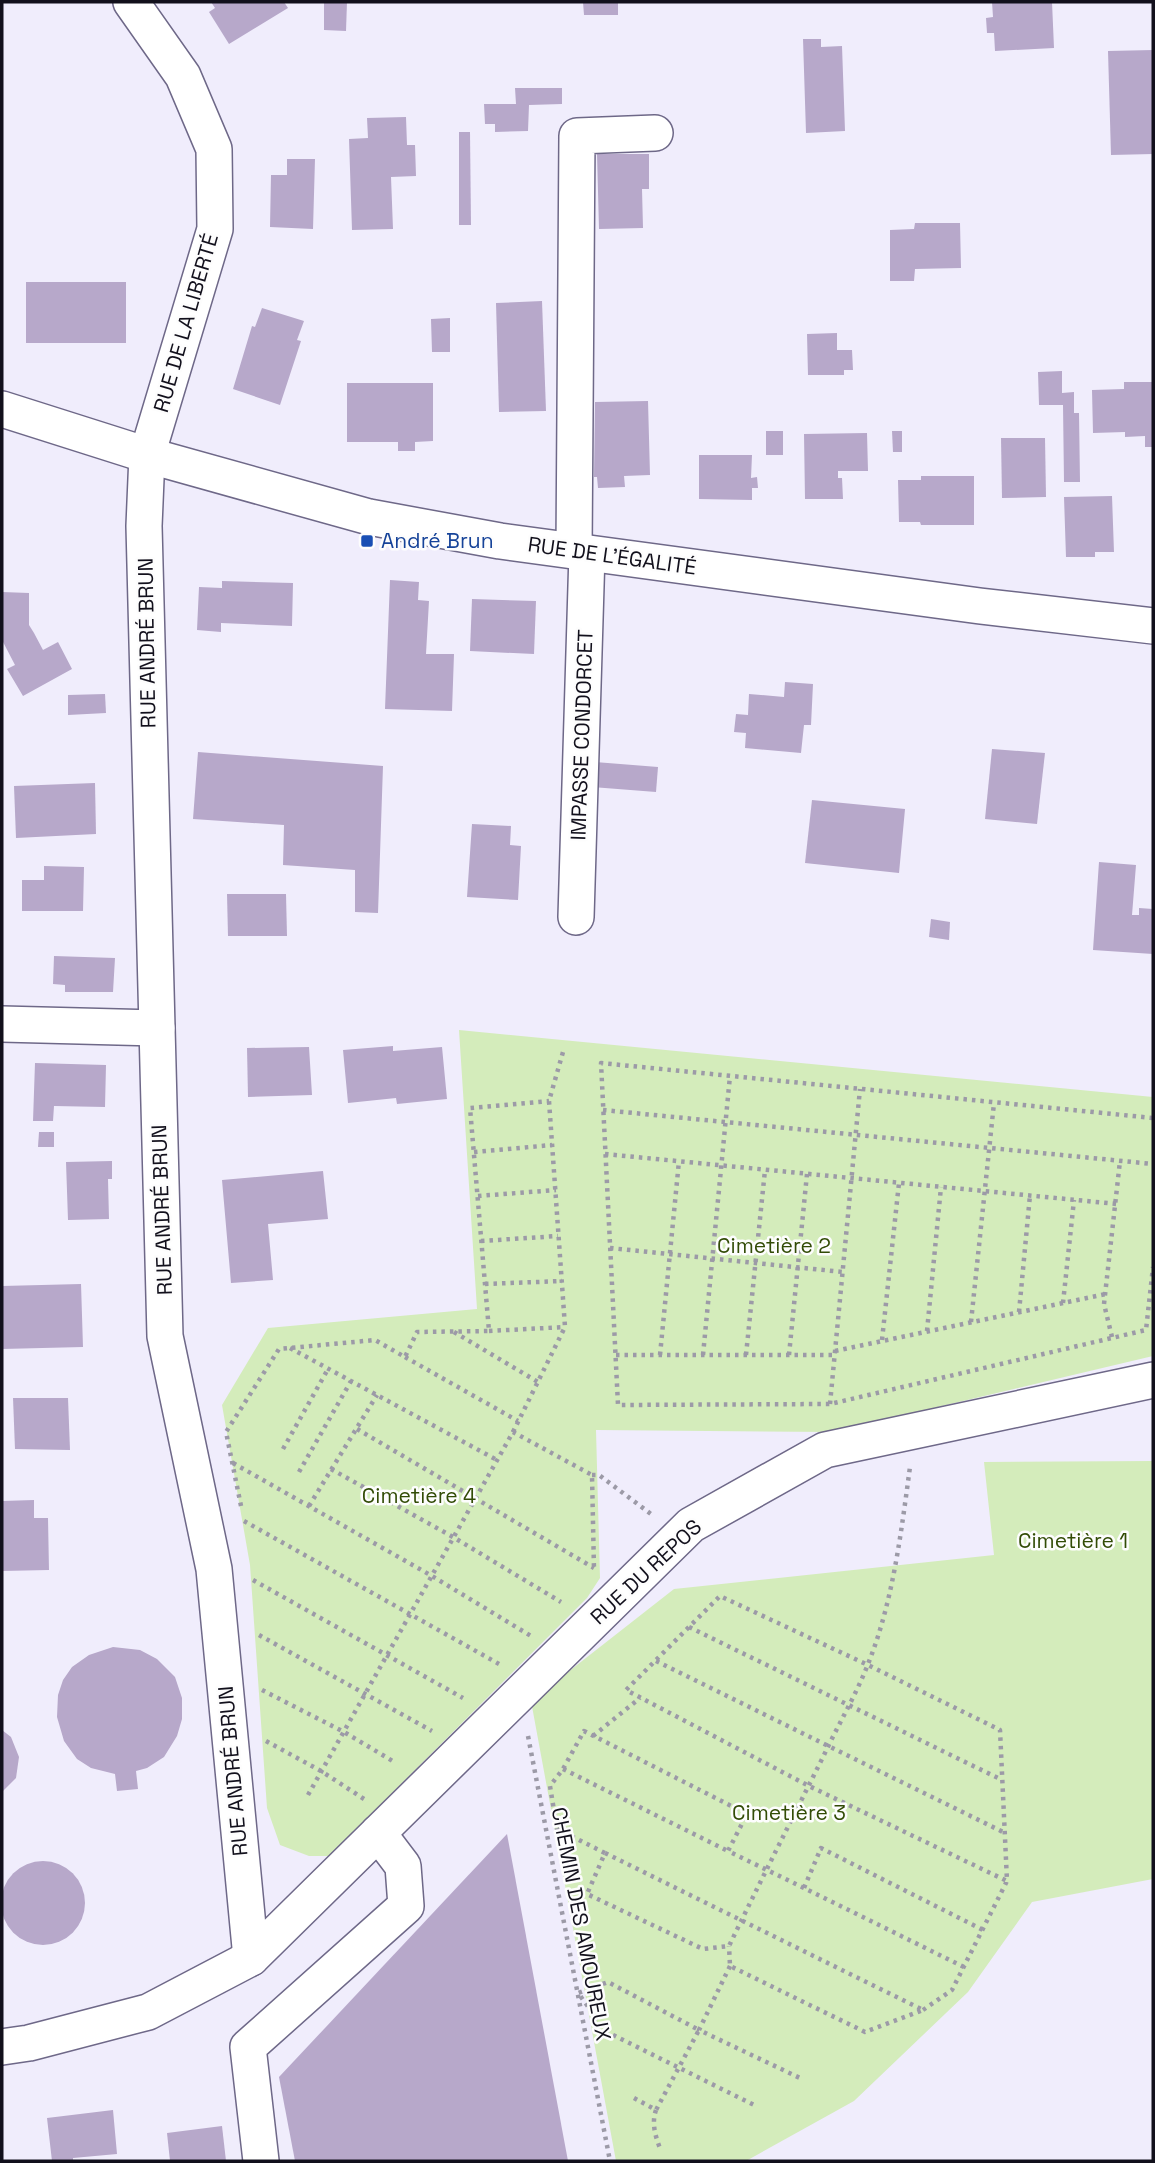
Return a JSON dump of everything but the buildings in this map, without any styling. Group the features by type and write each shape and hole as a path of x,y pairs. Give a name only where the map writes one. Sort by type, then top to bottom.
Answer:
{"street":[{"name":"RUE DE LA LIBERTÉ","path":"131,2 183,76 214,149 215,229 147,455"},
{"name":"IMPASSE CONDORCET","path":"576,917 581,552 577,136 655,133"},
{"name":"RUE DE L'ÉGALITÉ","path":"2,409 147,455 369,517 500,541 967,604 1153,626"},
{"name":"RUE ANDRÉ BRUN","path":"147,455 144,526 165,1336 214,1569 251,1958"},
{"path":"2,1024 157,1028"},
{"name":"RUE DU REPOS","path":"2,2047 29,2043 148,2012 251,1958 375,1819 512,1680 691,1525 825,1450 1153,1380"},
{"path":"261,2161 248,2047 406,1906 403,1866 375,1819"}],"path":[{"path":"308,1795 513,1432 565,1327 550,1101 563,1052"},
{"path":"1153,1118 601,1063 618,1405 830,1404 1146,1330 1153,1267"},
{"path":"704,1355 730,1076"},
{"path":"830,1404 860,1089"},
{"path":"489,1331 470,1108 550,1101"},
{"path":"971,1322 995,1102"},
{"path":"603,1110 1153,1164"},
{"path":"474,1152 552,1146"},
{"path":"605,1154 1116,1204"},
{"path":"660,1355 679,1161"},
{"path":"1112,1338 1104,1304 1121,1161"},
{"path":"746,1355 765,1170"},
{"path":"789,1355 807,1174"},
{"path":"883,1340 899,1183"},
{"path":"927,1331 941,1187"},
{"path":"478,1196 556,1190"},
{"path":"1019,1312 1030,1195"},
{"path":"1063,1303 1074,1200"},
{"path":"481,1241 558,1236"},
{"path":"610,1248 843,1272"},
{"path":"485,1284 562,1280"},
{"path":"615,1355 835,1353 883,1340 1106,1294"},
{"path":"405,1357 417,1332 565,1327"},
{"path":"453,1332 538,1382"},
{"path":"246,1531 226,1432 279,1349 375,1340 518,1421"},
{"path":"289,1348 497,1460"},
{"path":"283,1449 328,1369"},
{"path":"299,1472 351,1381"},
{"path":"309,1506 377,1395"},
{"path":"357,1429 594,1571 592,1475"},
{"path":"660,2151 653,2117 730,1966 729,1946 868,1665 897,1565 915,1431"},
{"path":"513,1432 592,1475 599,1475 665,1525 677,1539"},
{"path":"232,1462 533,1637"},
{"path":"331,1469 453,1537 565,1605 557,1613"},
{"path":"244,1521 410,1615 512,1680"},
{"path":"252,1570 254,1591"},
{"path":"253,1580 471,1703"},
{"path":"730,1966 865,2032 923,2010 952,1990 1007,1881 1000,1730 720,1596 626,1690 808,1786 1007,1881"},
{"path":"258,1624 260,1649"},
{"path":"689,1627 1002,1780"},
{"path":"524,1647 541,1629"},
{"path":"259,1635 439,1735"},
{"path":"656,1661 1005,1833"},
{"name":"CHEMIN DES AMOUREUX","path":"512,1680 578,1993 610,2161"},
{"path":"263,1699 262,1690 344,1732 407,1770"},
{"path":"593,1736 640,1698"},
{"path":"265,1731 266,1741 321,1771 375,1819"},
{"path":"728,1851 747,1814 584,1731 563,1769 550,1786 557,1829 923,2010"},
{"path":"563,1769 964,1967"},
{"path":"804,1888 821,1848 983,1930"},
{"path":"605,1853 587,1894 703,1949 729,1946"},
{"path":"756,2106 607,2032 578,1993 608,1982 699,2030 800,2078"},
{"path":"635,2098 656,2110"}],"green space":[{"path":"459,1030 1153,1097 1153,1356 832,1432 596,1430 600,1578 587,1598 329,1856 309,1856 280,1845 267,1808 250,1565 222,1405 268,1328 477,1309"},
{"name":"Cimetière 3","path":"1153,1461 1153,1879 1032,1902 968,1992 854,2101 746,2161 616,2161 531,1701 674,1589 994,1555 984,1462"}],"place":[{"name":"André Brun","path":"367,541"}],"park label":[{"name":"Cimetière 2","path":"774,1246"},
{"name":"Cimetière 4","path":"419,1496"},
{"name":"Cimetière 1","path":"1073,1541"}]}
